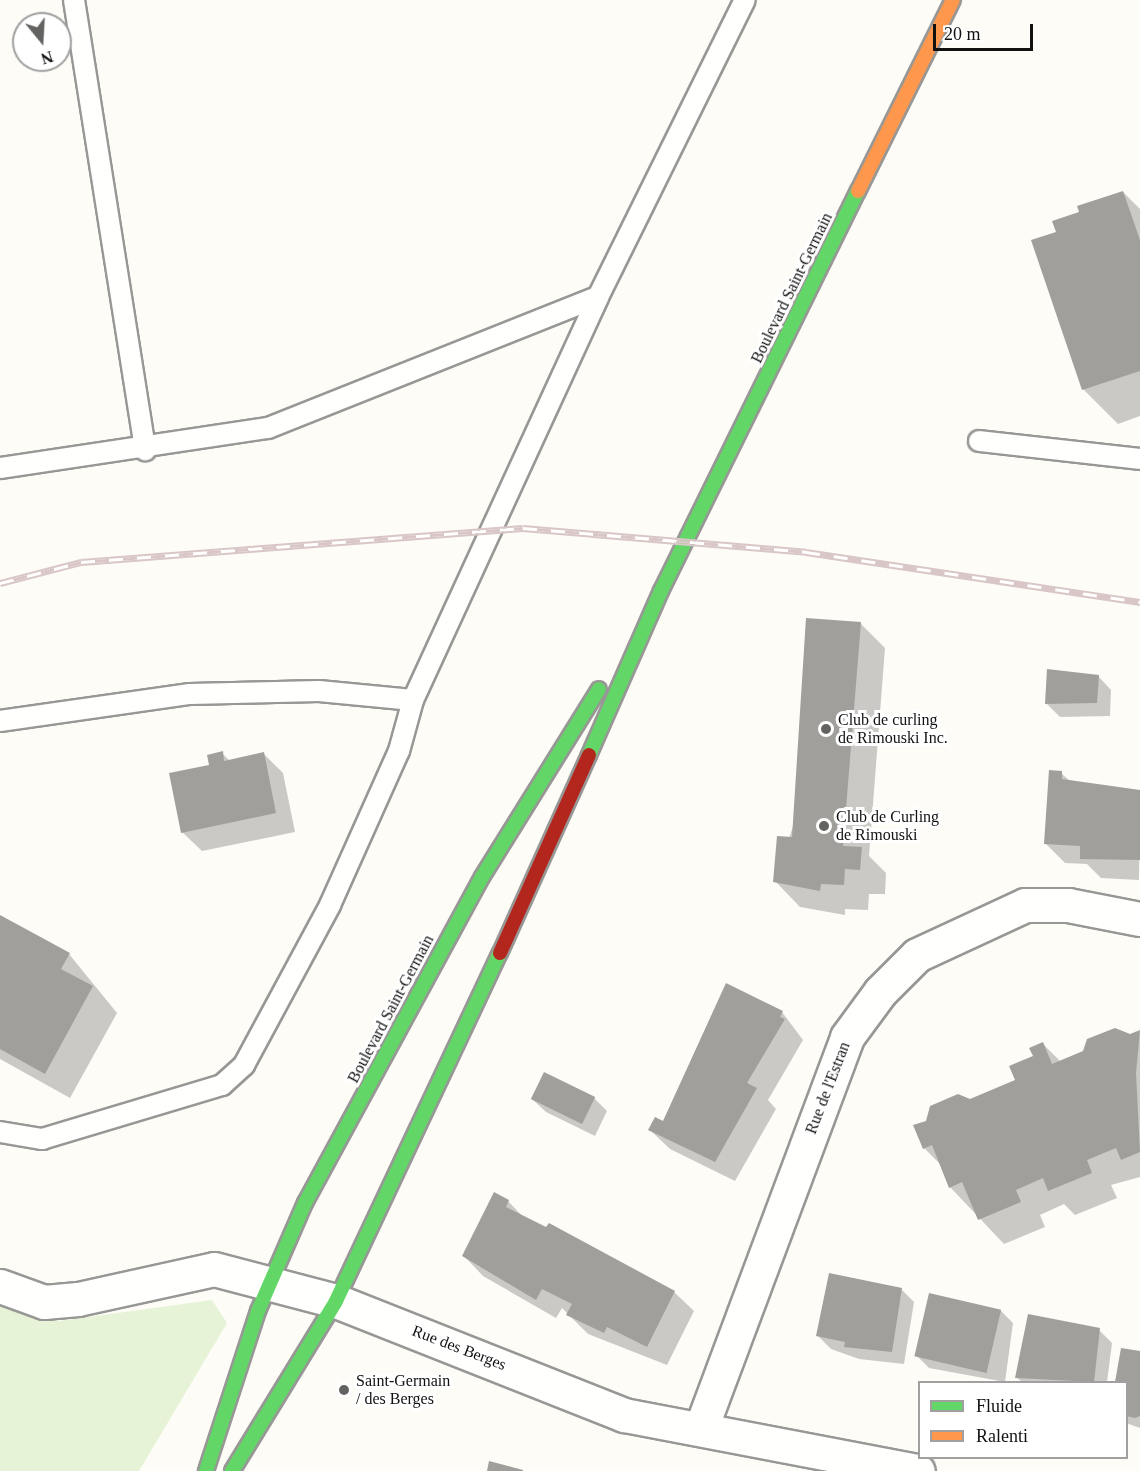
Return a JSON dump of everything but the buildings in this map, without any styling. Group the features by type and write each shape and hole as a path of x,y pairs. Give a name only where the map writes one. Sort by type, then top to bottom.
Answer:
{"main road":[{"name":"Boulevard Saint-Germain","path":"232,1471 336,1301 523,904 661,591 953,0"},
{"name":"Boulevard Saint-Germain","path":"206,1471 270,1281 305,1203 482,877 661,591"}],"street":[{"name":"Rue de l'Estran","path":"701,1428 847,1037 880,992 917,955 1025,905 1068,905 1140,919"},
{"name":"Rue des Berges","path":"0,1286 44,1302 78,1299 214,1269 270,1281 336,1301 624,1415 918,1471"}],"lane":[{"path":"74,0 144,450"},
{"path":"0,1132 42,1139 222,1085 244,1065 330,905 399,751 413,700 598,297 745,0"},
{"path":"0,468 144,450 268,428 598,297"},
{"path":"979,441 1140,459"},
{"path":"0,720 190,694 318,692 413,700"}],"green space":[{"path":"212,1300 227,1323 139,1471 0,1471 0,1303 59,1321"}],"railway":[{"path":"0,583 81,562 523,528 806,552 1140,602"}],"traffic: fast":[{"path":"589,755 661,591 858,191"},
{"path":"206,1471 258,1311 305,1203 482,877 599,689"},
{"path":"232,1471 336,1301 500,953"}],"traffic: slow":[{"path":"858,191 953,0"}],"traffic: jam":[{"path":"500,953 589,755"}],"place":[{"name":"Club de curling de Rimouski Inc.","path":"826,729"},
{"name":"Club de Curling de Rimouski","path":"824,826"},
{"name":"Saint-Germain / des Berges","path":"344,1390"}]}
